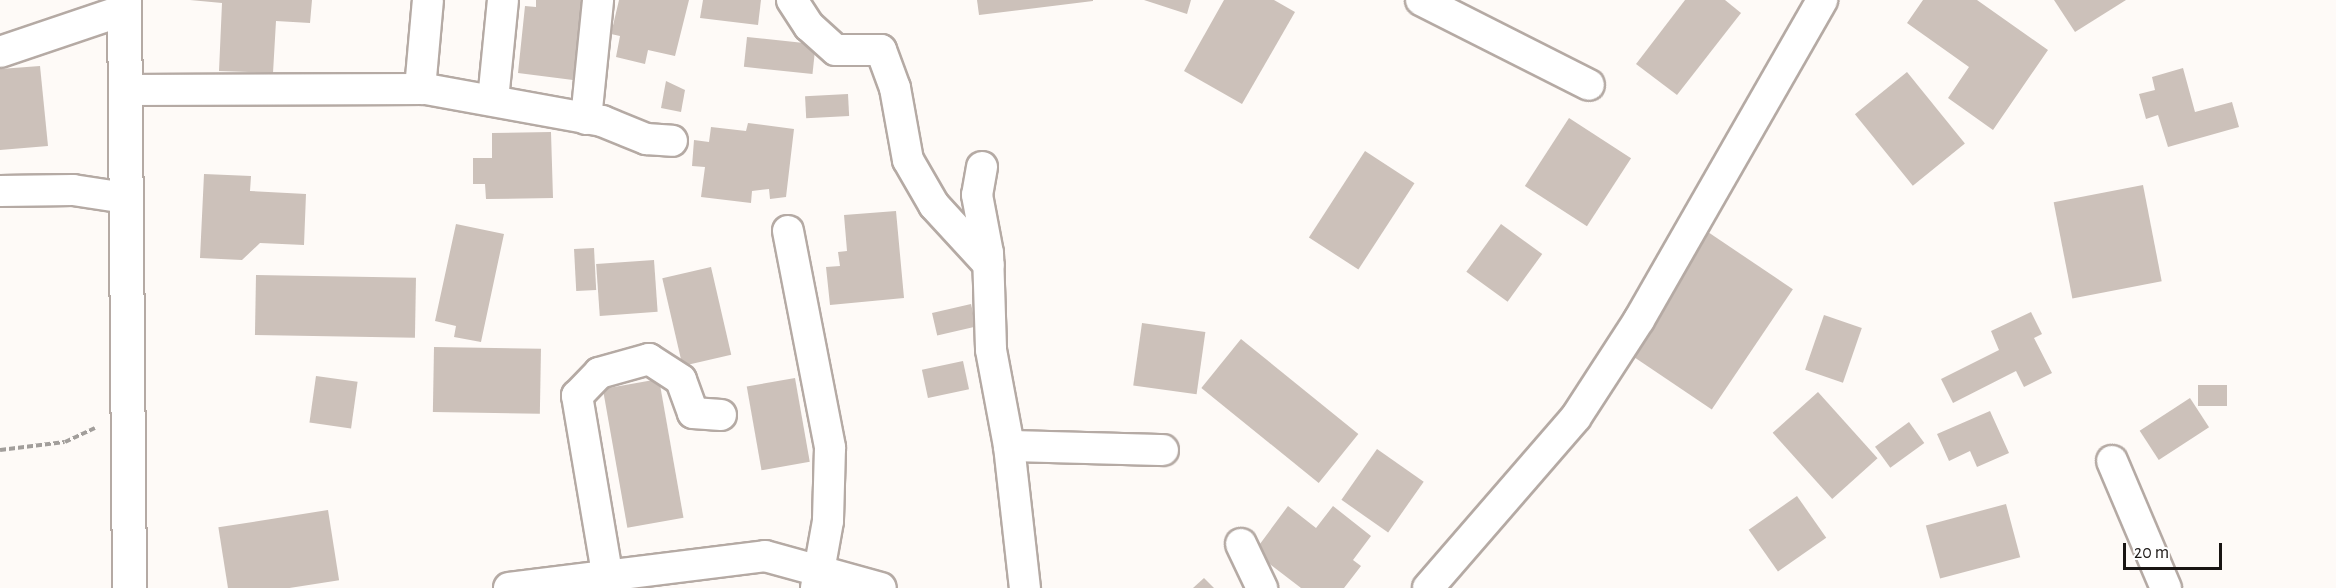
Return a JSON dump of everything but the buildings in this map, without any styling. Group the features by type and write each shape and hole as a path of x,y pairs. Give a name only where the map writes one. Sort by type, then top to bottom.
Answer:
{"main road":[{"path":"124,5 129,588"}],"street":[{"path":"420,89 428,0"},
{"path":"493,100 503,0"},
{"path":"586,118 598,0"},
{"path":"792,0 809,26 836,50 881,50 895,88 908,160 934,205 989,266"},
{"path":"1421,0 1589,85"},
{"path":"1428,588 1576,417 1639,320 1822,0"},
{"path":"0,52 124,5"},
{"path":"124,90 420,89 586,118 672,141"},
{"path":"982,166 977,195 989,266 992,350 1009,446 1025,588"},
{"path":"0,191 73,190 125,198"},
{"path":"788,231 830,448 828,521 816,579"},
{"path":"607,573 577,396 599,373 649,359 681,380 693,414 722,415"},
{"path":"1009,446 1163,450"},
{"path":"2112,461 2166,588"},
{"path":"1241,544 1262,588"},
{"path":"509,588 607,573 765,556 816,579 881,588"}],"path":[{"path":"0,450 65,442 127,419"}]}
